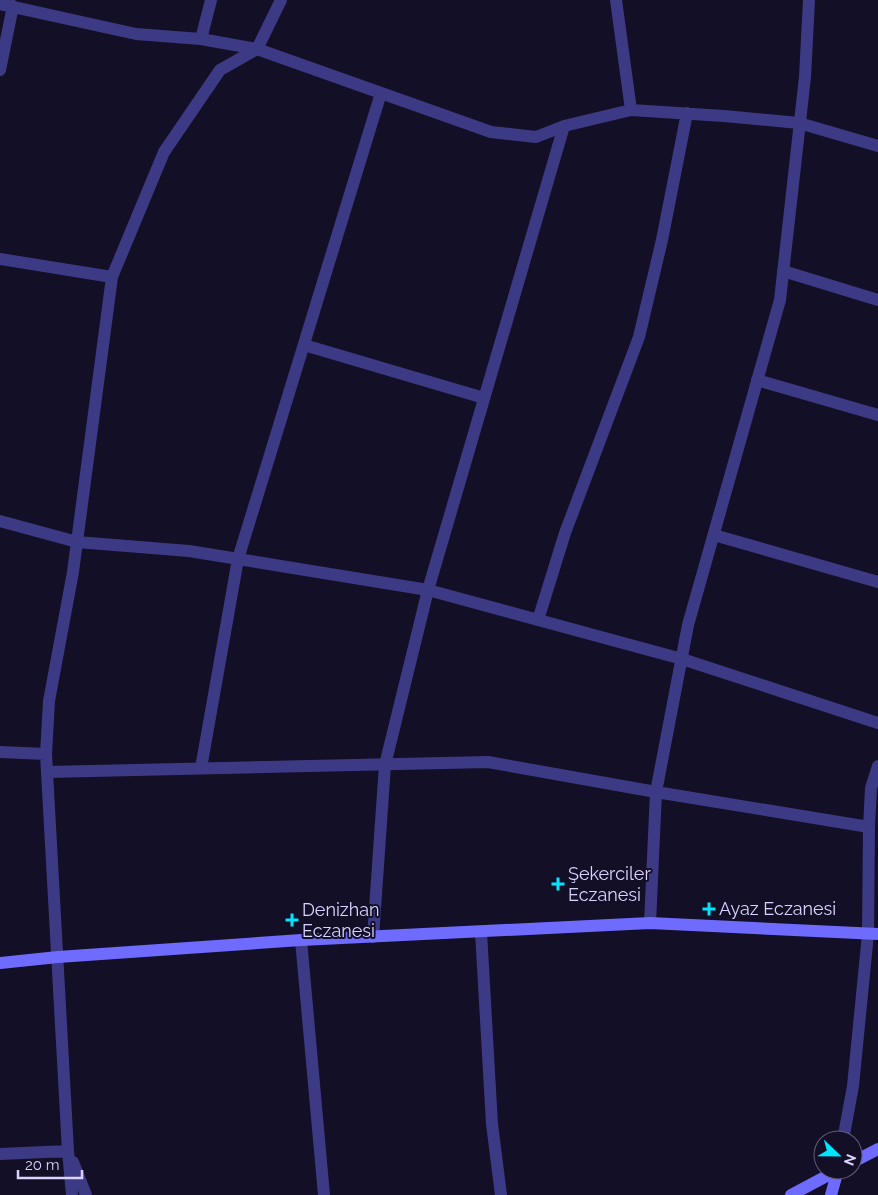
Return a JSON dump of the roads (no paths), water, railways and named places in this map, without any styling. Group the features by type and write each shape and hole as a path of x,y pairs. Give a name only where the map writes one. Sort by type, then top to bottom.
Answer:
{"street":[{"path":"201,39 211,0"},
{"path":"72,1195 46,754 49,701 73,572 112,277 164,152 220,70 257,49 281,0"},
{"path":"616,0 631,110"},
{"path":"650,923 656,792 688,626 780,300 804,77 809,0"},
{"path":"0,70 6,5 136,34 201,39 257,49 491,132 536,137 564,126 631,110 799,123 878,146"},
{"path":"201,768 238,559 381,94"},
{"path":"538,620 565,533 639,337 662,240 686,113"},
{"path":"373,937 385,765 428,590 564,126"},
{"path":"0,259 112,277"},
{"path":"783,271 878,300"},
{"path":"304,345 484,398"},
{"path":"757,380 878,415"},
{"path":"0,521 77,542 190,552 428,590 682,659 878,723"},
{"path":"714,535 878,582"},
{"path":"0,752 46,754"},
{"path":"47,772 488,762 869,827"},
{"path":"845,1130 853,1086 873,934 869,827 871,788 878,766"},
{"path":"0,963 58,956 301,940 650,923 873,934"},
{"path":"481,932 492,1124 501,1195"},
{"path":"301,940 324,1195"},
{"path":"863,1157 878,1149"},
{"path":"0,1154 68,1151"},
{"path":"68,1151 86,1195"},
{"path":"791,1195 819,1180"},
{"path":"831,1195 835,1180"}],"place":[{"name":"Şekerciler Eczanesi","path":"558,884"},
{"name":"Ayaz Eczanesi","path":"709,909"},
{"name":"Denizhan Eczanesi","path":"292,920"}]}
